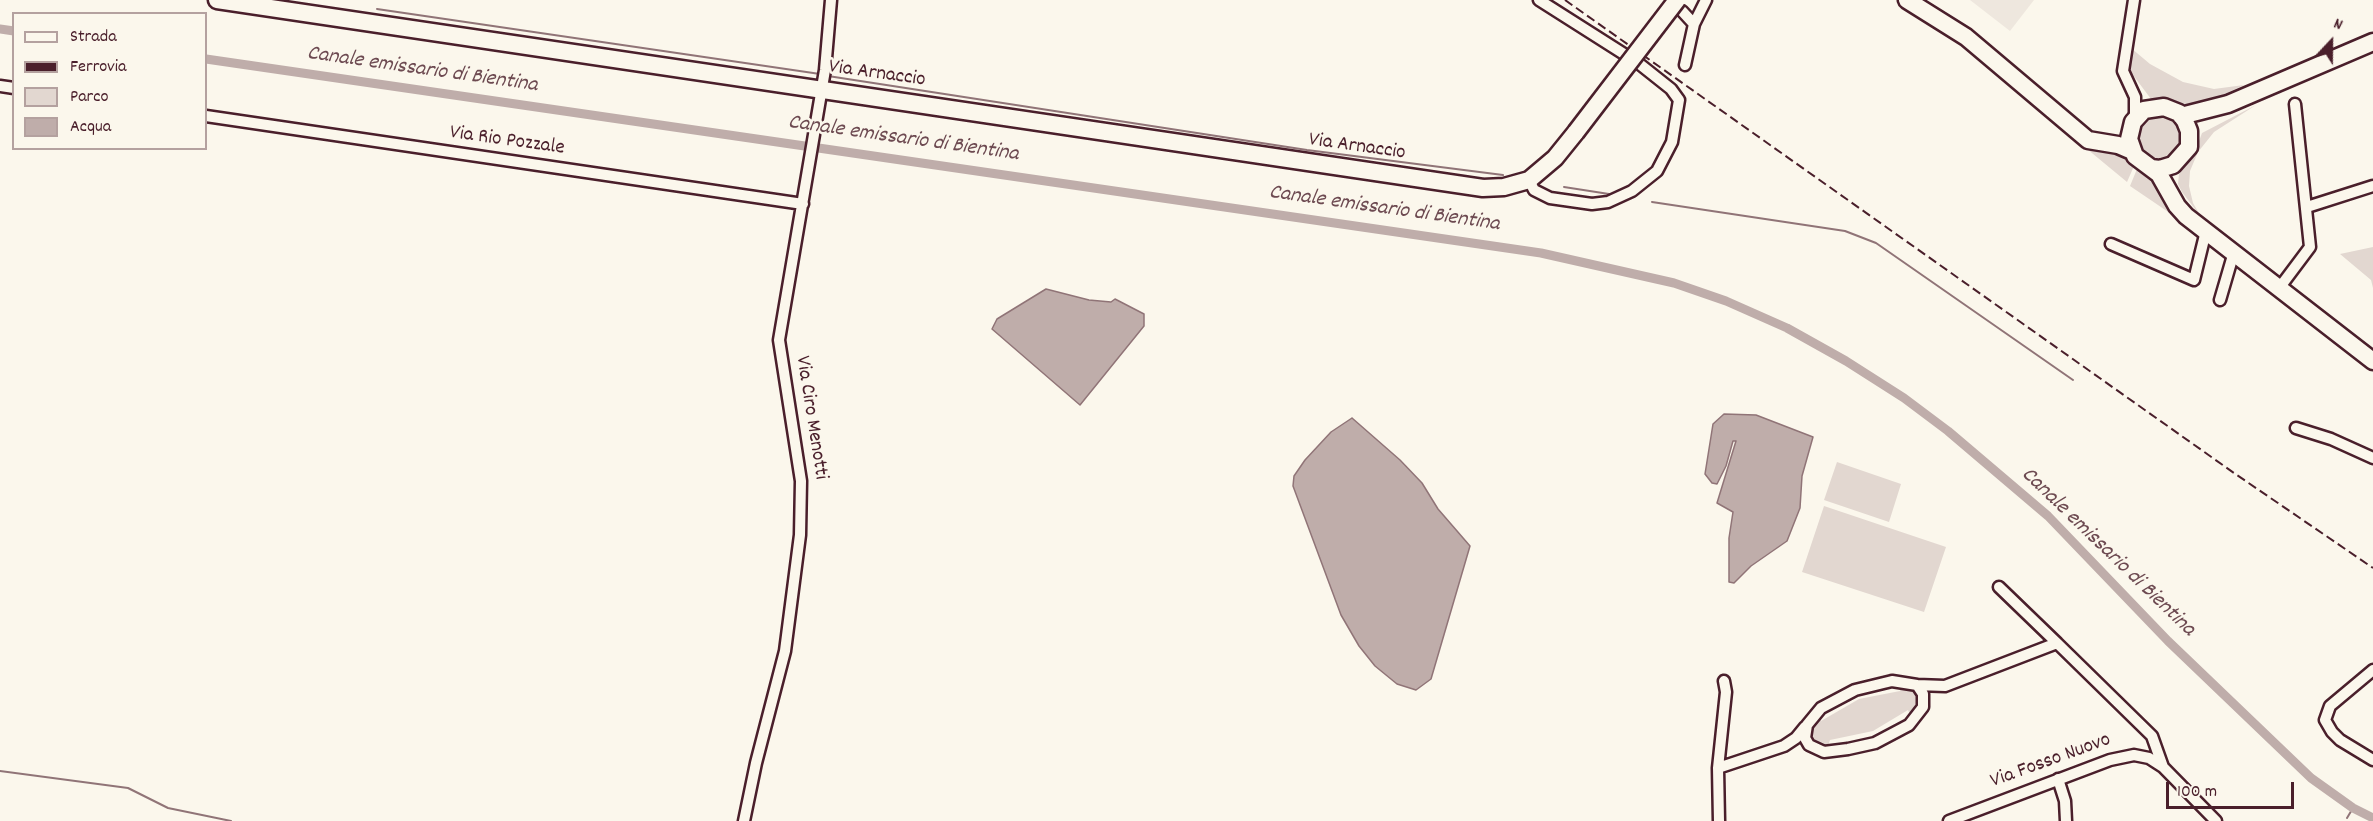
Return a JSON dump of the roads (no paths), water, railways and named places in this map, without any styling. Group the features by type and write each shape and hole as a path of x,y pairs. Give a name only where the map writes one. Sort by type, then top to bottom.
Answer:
{"main road":[{"name":"Via Arnaccio","path":"217,0 823,80 1469,187 1499,188 1528,180 1555,158 1680,5"},
{"path":"1907,0 1966,37 2094,143 2118,146 2132,151 2139,160 2163,178 2182,212 2373,361"},
{"path":"2181,116 2228,104 2373,42"},
{"path":"2191,219 2172,183 2178,162 2197,130 2228,104"},
{"path":"2078,132 2106,139 2132,124 2144,110 2156,106 2170,109 2181,116 2189,131 2189,143"},
{"path":"2132,124 2132,151"},
{"path":"2151,168 2164,168 2178,162"}],"street":[{"name":"Via Ciro Menotti","path":"744,821 753,772 785,651 800,534 801,499 798,455 779,349 823,80 831,0"},
{"path":"1539,0 1624,54"},
{"path":"1685,64 1694,24 1706,0"},
{"path":"2132,124 2137,105 2123,71 2134,0"},
{"name":"Via Arnaccio","path":"1680,5 1694,24"},
{"path":"1528,180 1538,193 1562,202 1602,204 1625,195 1645,183 1664,161 1672,142 1679,106 1676,94 1636,62"},
{"path":"2131,86 2156,106"},
{"path":"2280,287 2310,247 2295,105"},
{"name":"Via Rio Pozzale","path":"207,116 803,204"},
{"path":"2307,207 2373,186"},
{"path":"2111,244 2194,280 2206,231"},
{"path":"2220,300 2234,252"},
{"path":"2296,428 2331,439 2373,458"},
{"path":"1999,587 2152,736 2163,767"},
{"path":"1718,768 1784,746 1796,738 1821,708 1855,690 1892,681 1928,687 1945,686 2057,643"},
{"path":"2373,670 2330,706 2325,720 2340,740 2373,760"},
{"path":"1719,821 1718,768 1726,692 1724,681"},
{"path":"1917,685 1923,694 1923,707"},
{"path":"1784,746 1809,745 1824,752 1832,752 1875,743 1909,724 1945,686"},
{"path":"1806,725 1805,738 1809,745"},
{"path":"2144,757 2152,736"},
{"name":"Via Fosso Nuovo","path":"1949,821 2123,756 2144,757 2163,767 2216,821"},
{"path":"2058,780 2065,801 2067,821"}],"water":[{"path":"1046,289 1089,300 1111,302 1115,299 1144,314 1144,326 1080,405 992,329 997,319"},
{"path":"1724,414 1756,415 1813,437 1802,476 1800,508 1787,541 1751,566 1734,583 1729,582 1729,538 1733,512 1717,503 1736,441 1733,441 1726,466 1717,484 1712,483 1705,474 1713,424"},
{"path":"1352,418 1400,460 1422,483 1438,509 1470,546 1431,679 1416,690 1397,684 1375,666 1359,646 1341,615 1293,486 1294,476 1305,460 1331,432"}],"waterway":[{"path":"377,9 820,74"},
{"name":"Canale emissario di Bientina","path":"0,29 12,31"},
{"name":"Canale emissario di Bientina","path":"207,59 1541,253 1674,283 1726,301 1787,328 1846,361 1904,398 1948,431 2048,516 2168,641 2311,778 2353,808 2373,818"},
{"path":"828,76 1307,150 1503,175"},
{"path":"1564,187 1609,194"},
{"path":"1652,202 1845,231 1876,243 2073,380"},
{"path":"0,771 128,788 168,808 231,821"},
{"path":"2347,818 2353,808"}],"railway":[{"path":"1565,0 2234,473 2373,568"}]}
